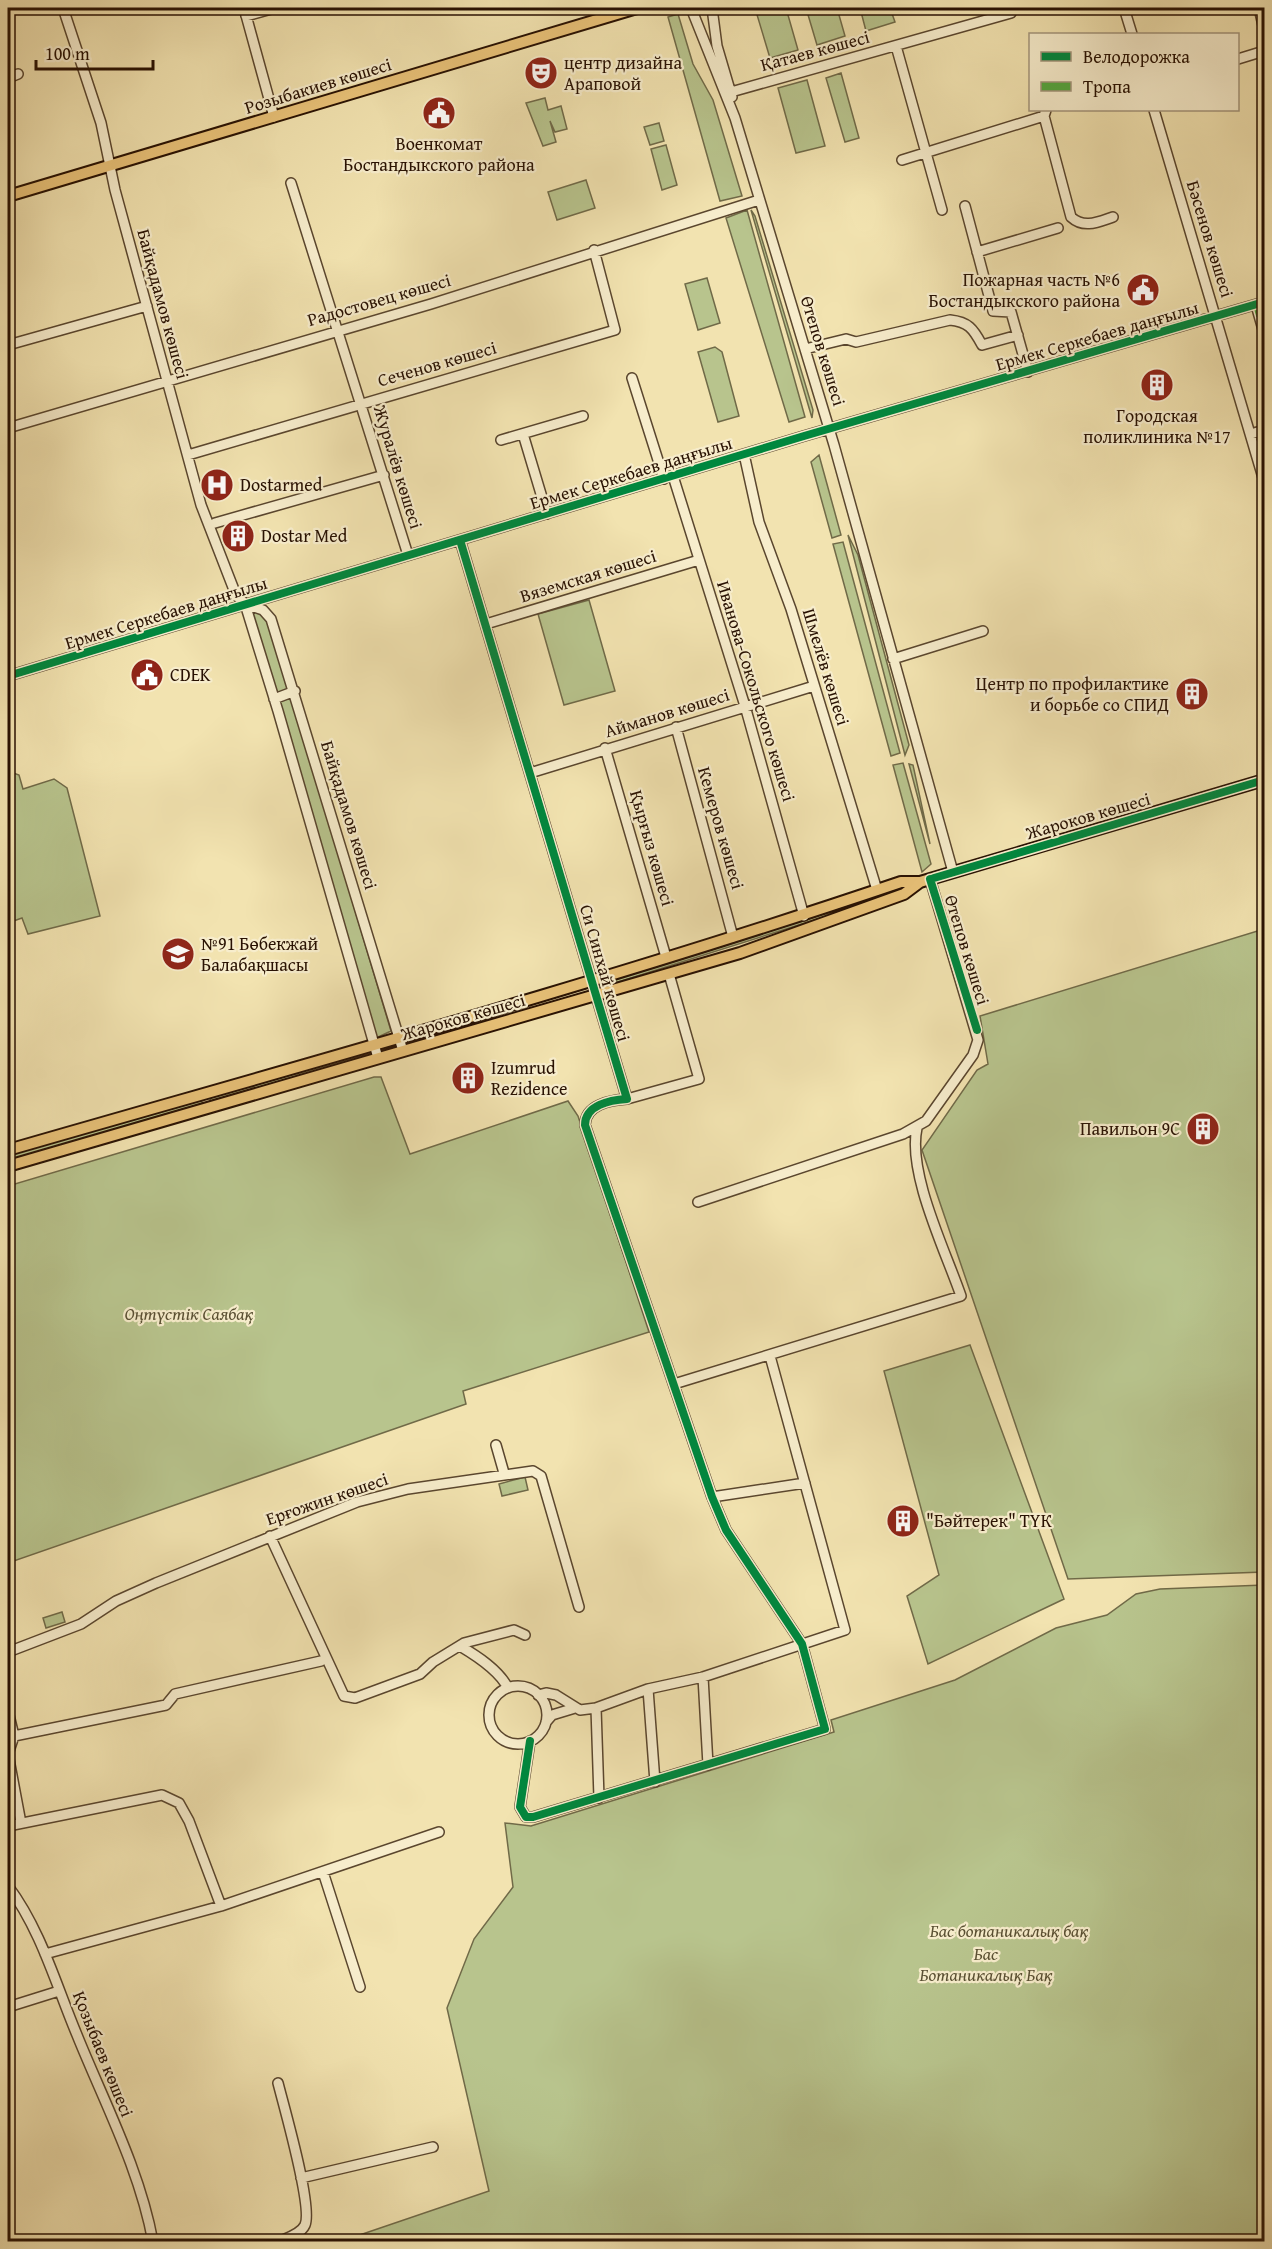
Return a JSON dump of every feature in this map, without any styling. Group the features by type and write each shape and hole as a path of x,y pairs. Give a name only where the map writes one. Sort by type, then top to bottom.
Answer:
{"main road":[{"name":"Розыбакиев көшесі","path":"8,196 620,10 638,8"},
{"name":"Жароков көшесі","path":"8,1166 669,974 809,930 904,894 925,881 1264,780"},
{"name":"Жароков көшесі","path":"8,1150 374,1045 804,916 901,882 925,881"},
{"path":"206,1093 209,1107"}],"street":[{"name":"Байқадамов көшесі","path":"63,8 90,86 147,306 208,525 236,595 244,604 274,699 378,1058"},
{"path":"274,117 245,12 275,8"},
{"name":"Өтепов көшесі","path":"691,8 735,118 829,429 953,872"},
{"name":"Өтепов көшесі","path":"712,8 717,46 731,92 735,118"},
{"path":"1124,8 1132,33"},
{"path":"1259,8 1264,30"},
{"name":"Қатаев көшесі","path":"731,92 1011,13"},
{"path":"896,46 942,210"},
{"path":"1239,58 1264,51"},
{"path":"8,78 18,74"},
{"name":"Бәсенов көшесі","path":"1154,111 1264,481"},
{"path":"902,160 1045,112 1071,217 1083,224 1113,218"},
{"name":"Журалёв көшесі","path":"291,183 408,555"},
{"name":"Радостовец көшесі","path":"8,428 431,304 628,238 759,200"},
{"path":"964,206 993,311 1011,312 1028,372"},
{"path":"977,252 1058,228"},
{"name":"Сеченов көшесі","path":"188,455 615,330 594,250"},
{"path":"1260,304 1264,333"},
{"name":"Ермек Серкебаев даңғылы","path":"8,676 744,454 1260,304"},
{"path":"8,345 147,306"},
{"path":"805,349 846,339 856,342 950,320 965,322 975,331 982,345 1018,335"},
{"name":"Иванова-Сокольского көшесі","path":"632,378 699,560 745,706 804,916"},
{"path":"501,440 583,417"},
{"path":"1251,434 1264,430"},
{"path":"523,434 547,514"},
{"name":"Шмелёв көшесі","path":"744,454 759,522 792,609 877,890"},
{"path":"215,523 384,476"},
{"name":"Си Синхай көшесі","path":"460,540 627,1099"},
{"name":"Вяземская көшесі","path":"486,624 699,560"},
{"name":"Байқадамов көшесі","path":"244,604 263,610 272,619 403,1051"},
{"path":"893,659 983,631"},
{"name":"Айманов көшесі","path":"530,773 605,748 814,686"},
{"path":"274,699 295,691"},
{"name":"Кемеров көшесі","path":"676,728 734,937"},
{"name":"Қырғыз көшесі","path":"605,748 666,957"},
{"name":"Өтепов көшесі","path":"917,1128 926,1121 974,1055 978,1040 925,881"},
{"path":"530,1741 520,1808 521,1814 533,1817 825,1729 802,1644 726,1530 712,1497 585,1125 585,1115 589,1110 617,1100 699,1079 669,974"},
{"path":"674,1384 961,1296 916,1167 914,1144 917,1128 698,1202"},
{"path":"538,1695 546,1693 556,1695 580,1710 596,1708 648,1689 703,1677 845,1630 770,1356"},
{"path":"496,1444 504,1473"},
{"name":"Ерғожин көшесі","path":"8,1652 81,1624 116,1601 357,1502 408,1489 504,1473 532,1471 541,1476 579,1607"},
{"path":"712,1497 805,1483"},
{"path":"270,1536 344,1696 355,1698 420,1674 433,1662 460,1646 514,1630 525,1635"},
{"path":"460,1646 477,1656 504,1681 508,1688"},
{"path":"14,1736 166,1705 175,1694 321,1661"},
{"path":"703,1677 708,1765"},
{"path":"546,1722 546,1708 538,1695 524,1687 508,1688 494,1699 490,1708 493,1730 505,1741 512,1743 530,1741 540,1734 552,1715 575,1708"},
{"path":"648,1689 655,1782"},
{"path":"596,1708 599,1798"},
{"path":"8,1711 14,1736 8,1754 21,1822"},
{"path":"8,1826 162,1795 179,1803 189,1821 221,1906"},
{"path":"45,1954 221,1906 439,1832"},
{"path":"323,1872 360,1987"},
{"name":"Қозыбаев көшесі","path":"8,1886 26,1910 45,1954 139,2186 153,2241"},
{"path":"8,2007 59,1991"},
{"path":"278,2083 301,2178 307,2217 305,2227 294,2235 278,2241"},
{"path":"301,2178 433,2146"}],"green space":[{"path":"755,8 786,8 798,50 770,58"},
{"path":"806,8 837,8 845,36 817,45"},
{"path":"860,8 890,8 895,22 866,31"},
{"path":"678,14 693,64 713,100 742,196 720,201 668,17"},
{"path":"841,73 859,138 845,142 826,78"},
{"path":"807,80 825,146 796,153 778,88"},
{"path":"545,98 548,110 561,106 567,129 555,132 550,121 556,142 543,146 526,103"},
{"path":"659,123 664,141 650,145 644,127"},
{"path":"666,145 677,185 662,190 651,149"},
{"path":"586,180 595,208 557,220 548,192"},
{"path":"747,210 805,417 789,422 726,218"},
{"path":"751,210 755,216 813,410 812,418"},
{"path":"707,278 720,323 698,330 685,284"},
{"path":"715,347 722,352 739,416 718,422 698,352"},
{"path":"819,455 841,535 832,538 811,462"},
{"path":"848,535 858,555 909,745 905,755"},
{"path":"843,542 900,753 891,756 833,544"},
{"path":"589,600 615,691 564,705 538,614"},
{"path":"248,607 267,615 391,1031 374,1039"},
{"path":"903,763 931,864 922,872 893,765"},
{"path":"909,764 913,765 930,844"},
{"path":"8,771 19,775 23,789 54,779 67,788 100,916 28,934 22,918 8,923"},
{"path":"880,895 881,899 599,988 598,982"},
{"path":"1264,929 1264,1572 1068,1579 922,1150 977,1070 988,1064 980,1016"},
{"path":"362,1052 364,1059 211,1103 209,1095"},
{"name":"Оңтүстік Саябақ","path":"374,1077 381,1077 410,1154 568,1101 578,1116 649,1332 463,1391 466,1404 8,1563 8,1186"},
{"path":"201,1100 203,1104 8,1163 8,1155"},
{"path":"970,1345 1064,1599 928,1664 907,1596 939,1575 884,1371"},
{"path":"525,1477 528,1490 502,1496 499,1484"},
{"name":"Бас ботаникалық бақ","path":"1264,1585 1264,2241 342,2241 489,2191 447,2008 474,1939 513,1887 505,1823 531,1826 834,1732 831,1720 955,1680 1056,1628 1107,1615 1136,1594 1160,1589"},
{"path":"62,1612 65,1622 46,1628 43,1618"}],"marked path":[{"path":"1256,305 1264,333"}],"cycle path":[{"path":"8,676 804,436 1264,302"},
{"path":"460,540 627,1099 606,1102 594,1108 586,1118 585,1125 712,1497 726,1530 802,1644 825,1729 533,1817 526,1817 520,1807 530,1741"},
{"path":"934,878 1264,780"},
{"path":"930,879 977,1030"}],"place":[{"name":"центр дизайна Араповой","path":"541,73"},
{"name":"Военкомат Бостандыкского района","path":"439,113"},
{"name":"Пожарная часть №6 Бостандыкского района","path":"1143,290"},
{"name":"Городская поликлиника №17","path":"1157,385"},
{"name":"Dostarmed","path":"217,485"},
{"name":"Dostar Med","path":"238,536"},
{"name":"CDEK","path":"147,675"},
{"name":"Центр по профилактике и борьбе со СПИД","path":"1192,694"},
{"name":"№91 Бөбекжай Балабақшасы","path":"178,954"},
{"name":"Izumrud Rezidence","path":"468,1078"},
{"name":"Павильон 9C","path":"1203,1129"},
{"name":"\"Бәйтерек\" ТҮК","path":"903,1521"}],"park label":[{"name":"Бас Ботаникалық Бақ","path":"986,1964"}]}
